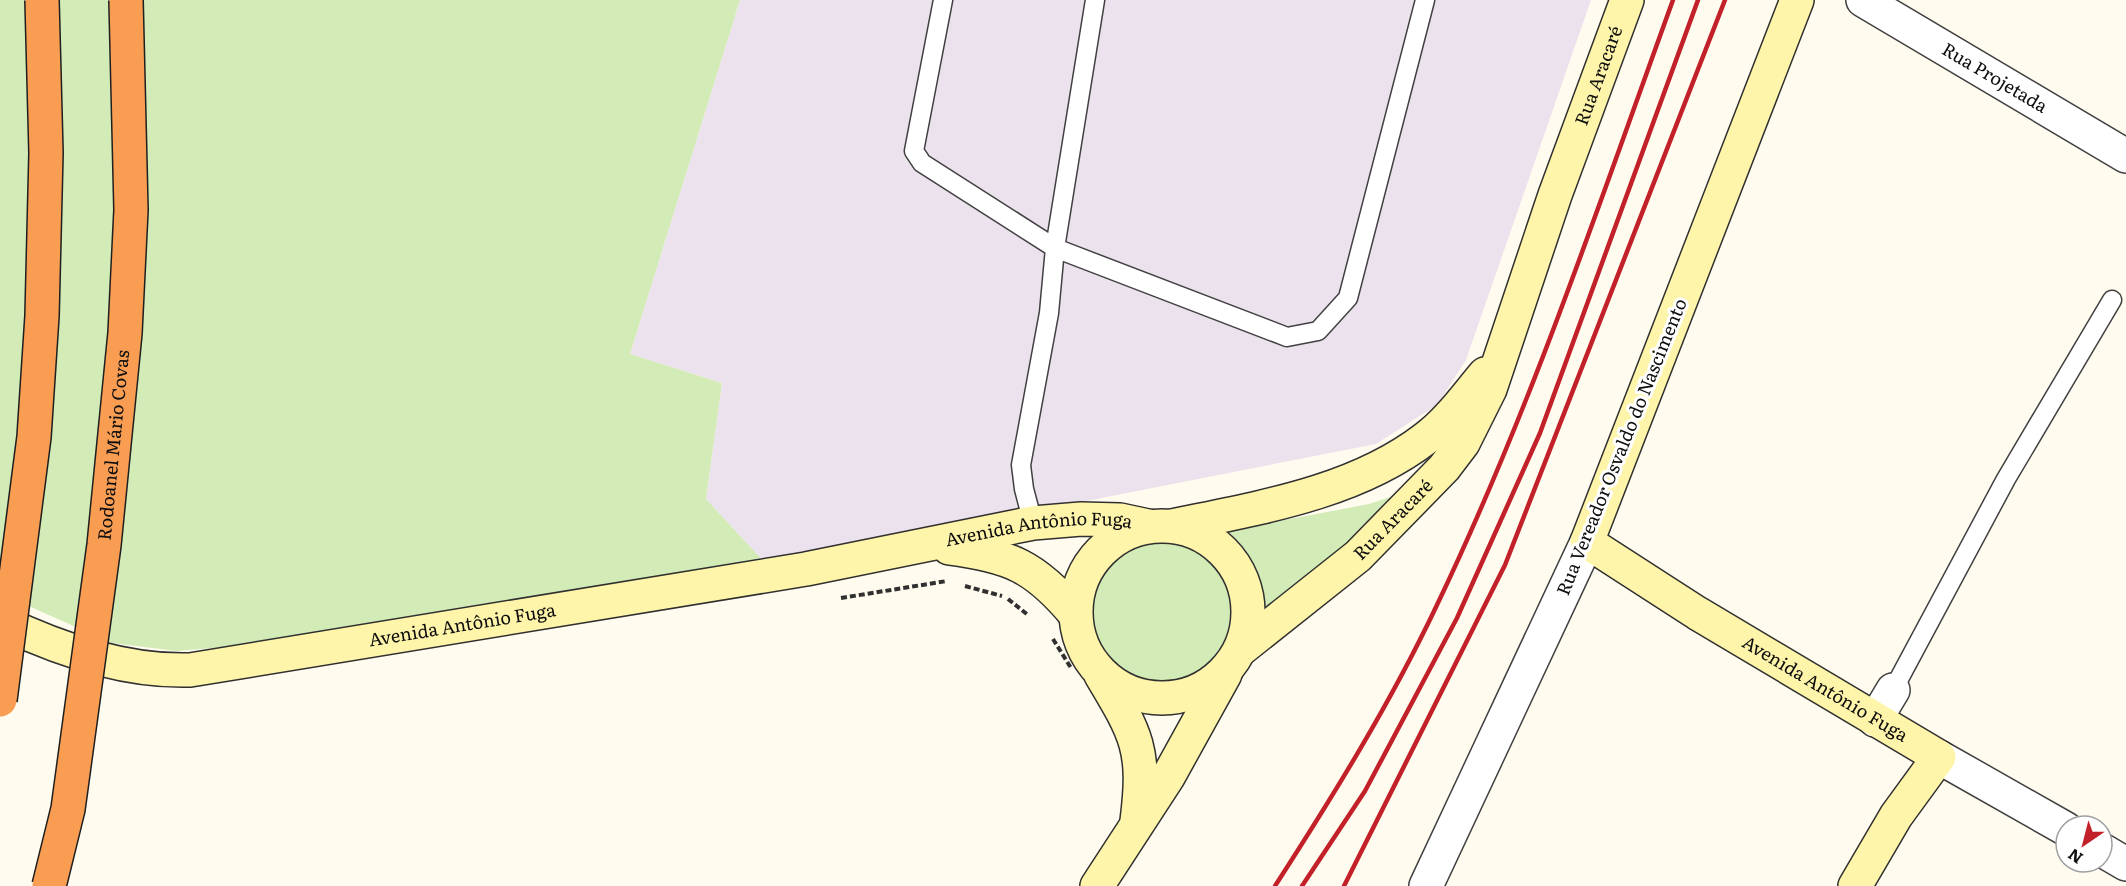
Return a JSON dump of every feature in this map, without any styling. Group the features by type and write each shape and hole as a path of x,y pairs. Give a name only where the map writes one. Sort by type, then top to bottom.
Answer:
{"highway":[{"path":"0,700 34,437 42,316 46,153 42,0"},
{"name":"Rodoanel Mário Covas","path":"49,886 71,786 104,545 125,333 131,210 126,0"}],"main road":[{"name":"Rua Aracaré","path":"1233,661 1358,556 1443,468 1476,419 1490,389 1555,195 1627,0"},
{"name":"Rua Vereador Osvaldo do Nascimento","path":"1587,542 1797,0"},
{"name":"Rua Aracaré","path":"1160,526 1294,498 1338,484 1394,459 1427,438 1444,422 1500,356"},
{"name":"Avenida Antônio Fuga","path":"0,621 52,643 132,666 190,670 929,546 1033,524 1082,519 1120,520 1160,526"},
{"path":"1097,886 1168,777 1233,661 1249,623 1247,596 1238,570 1221,548 1198,533 1160,526 1119,536 1095,556 1080,583 1075,614 1086,673 1126,716 1141,762 1142,781 1137,823"},
{"name":"Avenida Antônio Fuga","path":"1587,542 1697,613 1939,757"},
{"name":"Avenida Antônio Fuga","path":"929,546 1000,556 1027,568 1052,586 1075,614"},
{"path":"1086,673 1146,697 1175,698 1203,689 1233,661"},
{"path":"1855,886 1896,816 1939,757"}],"street":[{"name":"Rua Projetada","path":"1863,0 2126,156"},
{"name":"Rua Vereador Osvaldo do Nascimento","path":"1426,886 1587,542"},
{"path":"1875,720 1893,690"},
{"name":"Avenida Antônio Fuga","path":"1939,757 2054,822"}],"lane":[{"path":"943,0 914,151 922,163 1054,248 1287,337 1318,331 1348,298 1425,0"},
{"path":"1033,524 1024,489 1022,465 1049,313 1054,248 1095,0"},
{"path":"1893,690 2006,479 2112,300"}],"path":[{"path":"831,599 948,581"},
{"path":"960,584 1005,597 1030,616"},
{"path":"1047,629 1086,673"}],"shaded area":[{"path":"740,0 1591,0 1466,360 1437,405 1376,444 766,564 706,499 722,383 630,354"}],"green space":[{"path":"0,0 740,0 630,354 722,383 706,499 766,564 270,643 177,651 111,643 0,593"},
{"path":"1399,494 1354,540 1263,611 1249,568 1222,532 1369,504"},
{"path":"1161,541 1188,547 1211,562 1226,585 1232,612 1226,639 1211,662 1188,677 1161,683 1134,677 1111,662 1096,639 1090,612 1096,585 1111,562 1134,547"}],"railway":[{"path":"1275,886 1380,714 1436,607 1470,533 1533,383 1673,0"},
{"path":"1302,886 1365,791 1457,618 1540,433 1698,0"},
{"path":"1344,886 1505,565 1725,0"}]}
